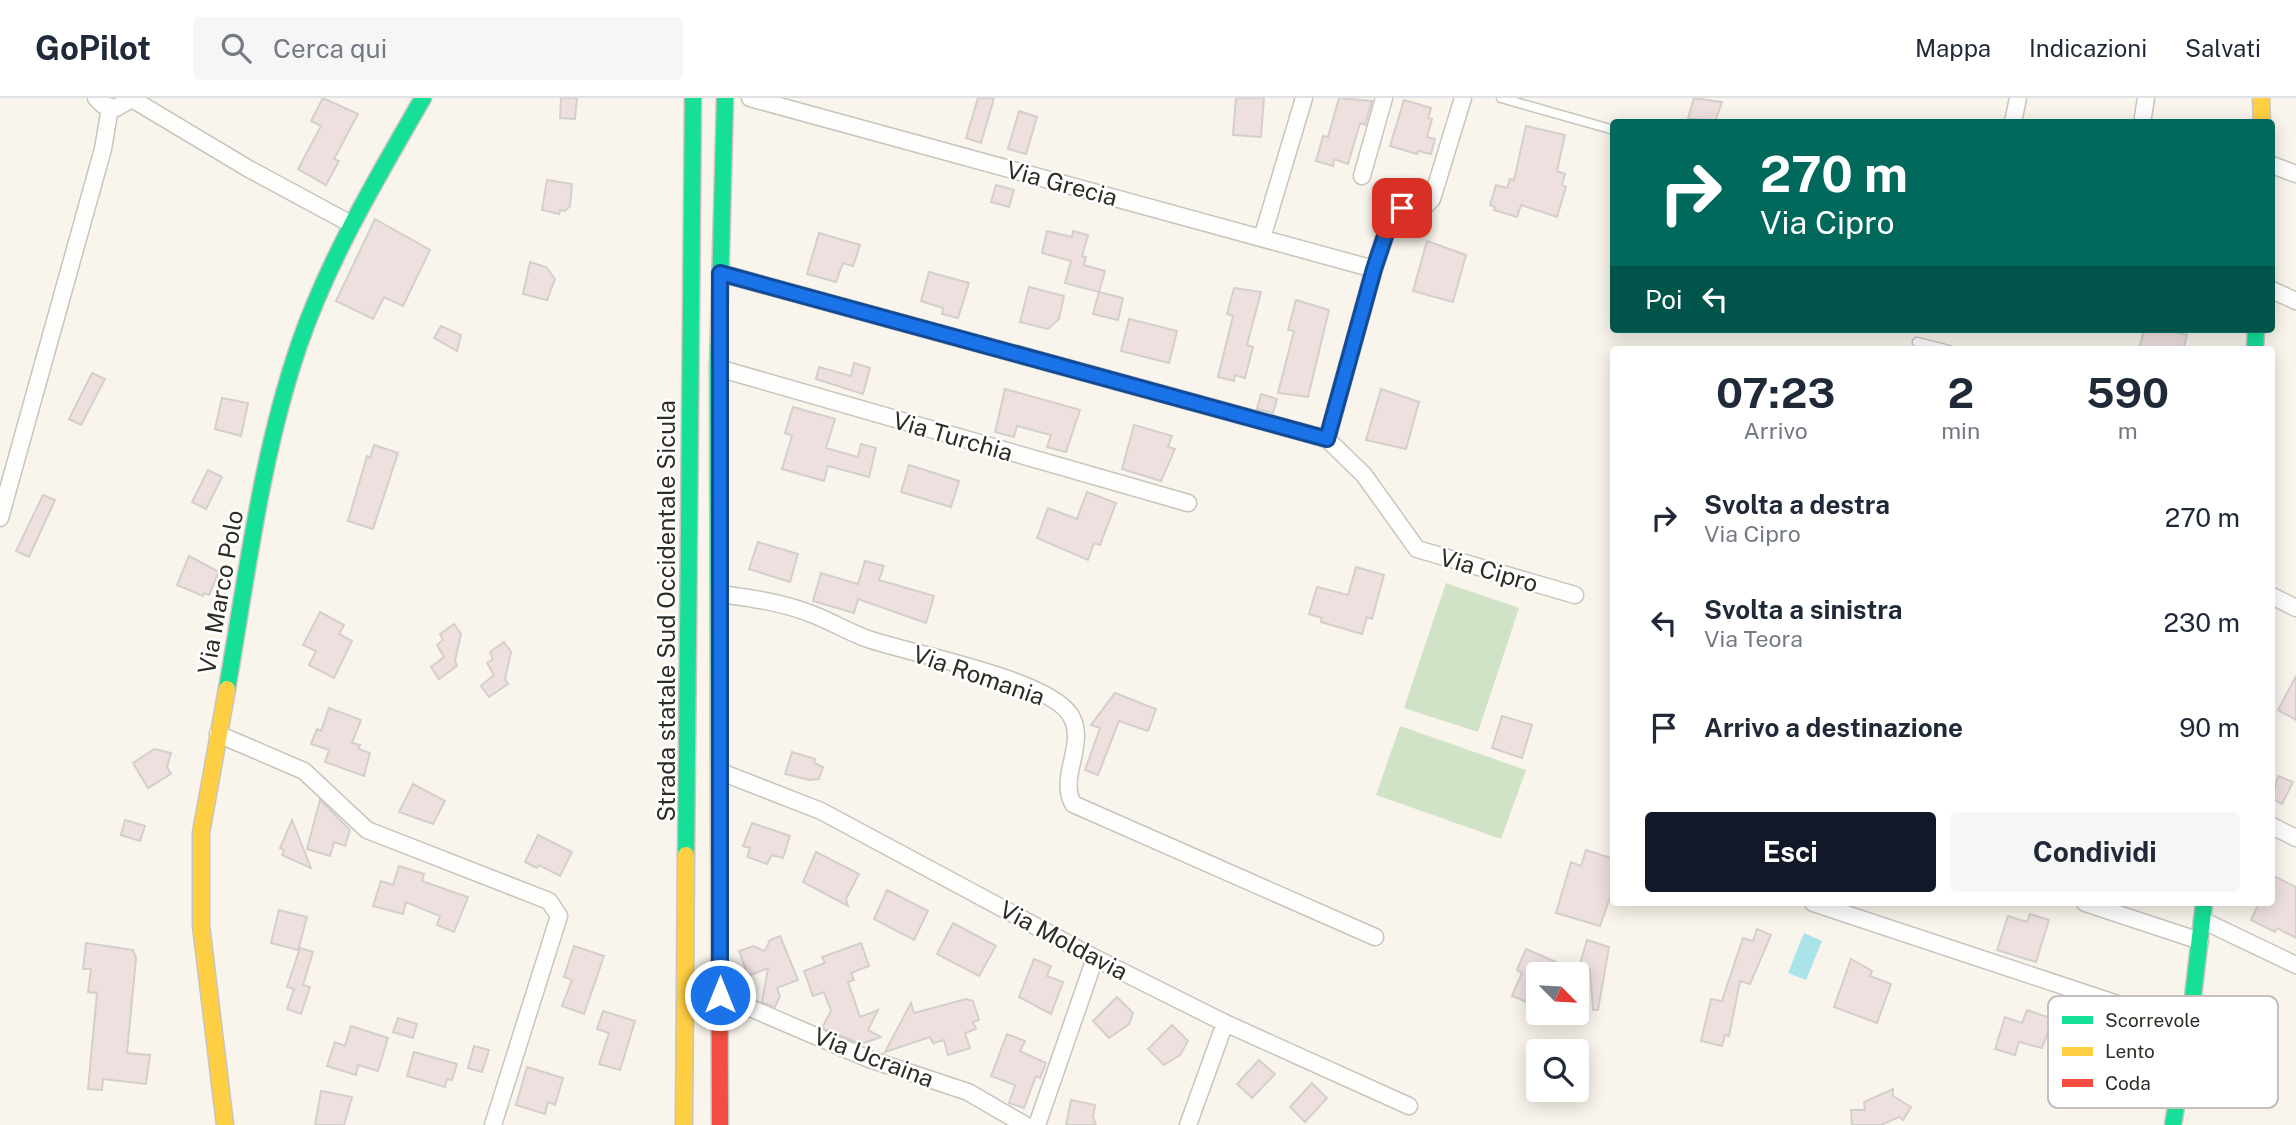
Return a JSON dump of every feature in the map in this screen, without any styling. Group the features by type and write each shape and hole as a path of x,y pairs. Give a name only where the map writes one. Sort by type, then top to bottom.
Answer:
{"street":[{"path":"0,518 103,149 103,103 122,107 133,98 248,169 351,224"},
{"name":"Via Marco Polo","path":"225,1125 201,925 201,833 267,461 299,345 351,224 423,98"},
{"name":"Strada statale Sud Occidentale Sicula","path":"684,1125 693,98"},
{"path":"720,1125 719,368 724,98"},
{"name":"Via Grecia","path":"750,98 1374,269"},
{"path":"1262,238 1304,98"},
{"path":"1362,176 1384,98"},
{"path":"1327,439 1374,269 1393,212 1402,208 1424,207 1432,199 1463,98"},
{"path":"2013,119 2018,98"},
{"path":"2143,117 2146,98"},
{"path":"2258,99 2261,119"},
{"path":"2275,166 2296,174"},
{"name":"Via Cipro","path":"720,273 1327,439 1364,475 1417,549 1575,595"},
{"path":"2275,291 2296,301"},
{"name":"Via Turchia","path":"719,368 1188,503"},
{"name":"Via Romania","path":"720,594 769,601 808,612 867,639 1008,680 1048,696 1071,717 1076,732 1067,792 1073,804 1375,937"},
{"path":"2275,598 2296,608"},
{"path":"218,734 304,771 367,830 549,901 559,916 493,1125"},
{"name":"Via Moldavia","path":"721,772 821,811 1095,958 1225,1023 1409,1105"},
{"path":"2275,828 2296,838"},
{"path":"1822,906 2094,996"},
{"path":"2094,906 2200,941"},
{"path":"2193,996 2204,906"},
{"path":"2202,920 2296,965"},
{"path":"1037,1125 1095,958"},
{"name":"Via Ucraina","path":"720,995 869,1059 968,1092 1024,1125"},
{"path":"1188,1125 1225,1023"}],"lane":[{"path":"1501,98 1610,129"},
{"path":"1917,342 1932,346"}],"green space":[{"path":"1446,583 1519,608 1478,732 1404,708"},
{"path":"1400,726 1526,770 1501,839 1376,795"}],"water":[{"path":"1804,933 1822,941 1806,980 1788,973"}],"building":[{"path":"323,98 358,114 334,159 339,161 326,185 298,169 321,126 311,121"},
{"path":"561,98 577,98 575,119 560,118"},
{"path":"978,98 994,98 981,143 966,138"},
{"path":"1236,98 1264,98 1261,137 1233,135"},
{"path":"1339,98 1372,101 1365,125 1360,123 1348,164 1334,159 1333,166 1316,161 1323,136 1328,137"},
{"path":"1694,98 1722,102 1716,119 1688,118"},
{"path":"1404,100 1431,108 1428,118 1432,119 1427,137 1435,139 1431,154 1418,151 1417,154 1390,146"},
{"path":"1019,111 1037,117 1026,154 1008,149"},
{"path":"1526,126 1565,135 1557,171 1565,174 1562,185 1566,187 1557,217 1521,205 1517,217 1494,210 1495,207 1490,205 1496,185 1507,188 1510,179 1514,180"},
{"path":"547,180 572,184 570,206 565,211 560,210 559,214 542,210"},
{"path":"996,185 1014,190 1009,207 991,202"},
{"path":"375,219 430,250 403,306 384,297 373,319 336,301"},
{"path":"1047,231 1072,237 1073,231 1088,235 1082,256 1086,257 1084,265 1105,271 1099,292 1065,283 1071,261 1042,253"},
{"path":"819,233 860,245 853,266 843,263 836,282 807,274"},
{"path":"1427,241 1466,255 1453,302 1413,291"},
{"path":"530,262 546,267 555,279 547,300 523,294"},
{"path":"929,272 969,283 958,318 942,314 943,308 921,301"},
{"path":"1029,287 1064,296 1059,319 1048,329 1020,322"},
{"path":"1234,288 1261,292 1247,345 1253,347 1245,378 1235,375 1234,381 1218,377 1233,316 1227,314"},
{"path":"1099,292 1123,298 1118,320 1093,314"},
{"path":"1296,300 1329,310 1308,397 1278,393 1294,331 1288,330"},
{"path":"1129,319 1177,331 1169,363 1121,351"},
{"path":"441,326 461,335 457,351 434,338"},
{"path":"2143,333 2187,335 2184,346 2140,346"},
{"path":"854,363 870,368 863,394 816,379 819,367 851,376"},
{"path":"92,373 105,379 81,425 69,419"},
{"path":"1005,389 1080,410 1066,452 1047,447 1051,435 1017,426 1014,437 995,432"},
{"path":"1381,389 1419,402 1406,449 1366,440"},
{"path":"1261,394 1277,399 1273,413 1257,409"},
{"path":"222,398 248,403 241,436 215,429"},
{"path":"793,407 835,419 826,448 858,457 861,444 876,448 869,477 828,466 824,481 782,469 792,436 785,433"},
{"path":"1134,425 1172,436 1168,447 1175,449 1161,481 1122,469"},
{"path":"374,445 398,453 373,529 348,521 367,456 370,458"},
{"path":"909,465 959,481 951,507 901,492"},
{"path":"208,470 222,477 206,509 192,502"},
{"path":"1087,492 1116,503 1100,545 1094,543 1088,560 1037,538 1048,508 1077,519"},
{"path":"43,495 55,500 29,557 16,551"},
{"path":"758,542 798,554 790,582 749,569"},
{"path":"189,556 219,572 209,595 204,593 203,596 177,585"},
{"path":"865,561 884,566 879,580 934,596 926,623 858,599 854,613 813,601 821,573 858,584"},
{"path":"1356,567 1384,575 1372,619 1367,617 1362,634 1321,622 1322,618 1309,614 1317,587 1348,595"},
{"path":"320,612 344,625 339,634 352,641 334,678 309,665 316,651 303,645"},
{"path":"454,624 461,634 455,661 457,666 439,679 431,667 444,657 437,645 443,640 440,634"},
{"path":"504,642 511,652 505,679 508,684 489,697 481,686 494,675 487,663 493,659 490,652"},
{"path":"2296,676 2296,720 2278,710"},
{"path":"1115,693 1156,709 1148,731 1119,721 1098,775 1085,770 1100,728 1091,725"},
{"path":"329,708 361,720 352,743 360,745 358,749 370,753 364,776 325,762 329,750 311,744 317,729 321,731"},
{"path":"1502,716 1532,725 1522,758 1492,748"},
{"path":"154,749 171,753 167,767 171,774 148,788 133,763"},
{"path":"792,752 815,759 814,763 823,767 819,779 809,780 785,774"},
{"path":"2278,776 2293,782 2282,804 2275,800"},
{"path":"413,784 445,801 433,824 399,812"},
{"path":"320,800 350,830 345,846 334,842 330,856 307,849"},
{"path":"125,820 145,826 140,841 121,835"},
{"path":"292,820 311,868 282,855 284,850 280,848"},
{"path":"752,823 790,836 783,858 772,855 767,864 747,857 750,848 743,846"},
{"path":"538,835 572,852 560,876 539,865 537,868 525,862"},
{"path":"1586,850 1610,858 1610,897 1600,926 1556,913 1571,862 1581,866"},
{"path":"816,852 859,874 846,899 848,906 803,882"},
{"path":"399,866 424,874 422,881 468,897 454,932 437,925 440,916 406,902 403,914 373,906 381,881 393,885"},
{"path":"2275,876 2296,887 2296,938 2277,928 2275,932 2251,920 2258,906 2275,906"},
{"path":"887,890 928,911 914,940 874,919"},
{"path":"279,910 307,917 298,950 271,943"},
{"path":"2030,914 2049,920 2036,962 1997,950 2008,916 2027,922"},
{"path":"953,923 996,946 979,976 937,954"},
{"path":"1757,929 1771,935 1750,984 1740,981 1729,1036 1725,1035 1722,1046 1701,1041 1711,999 1722,1001 1743,938 1753,941"},
{"path":"780,936 798,980 777,988 780,996 775,1007 762,1002 768,968 748,976 739,951 753,946 765,951 770,940"},
{"path":"1587,940 1609,947 1598,1010 1593,1010 1589,962 1580,962"},
{"path":"86,943 133,950 136,958 127,1053 150,1055 146,1084 103,1079 102,1090 88,1089 97,993 88,992 91,969 83,969"},
{"path":"861,943 869,966 851,973 854,980 848,982 860,1017 878,1010 868,1030 881,1037 861,1044 822,1028 831,1011 824,992 813,996 804,971 825,963 822,957"},
{"path":"574,946 604,956 584,1014 562,1006 572,980 564,977"},
{"path":"300,948 313,952 303,985 310,987 301,1014 287,1009 294,989 287,987"},
{"path":"1526,949 1556,962 1526,962 1526,1002 1512,996 1522,973 1517,970"},
{"path":"1034,959 1051,966 1047,976 1063,982 1051,1014 1019,997"},
{"path":"1851,959 1872,971 1870,976 1891,984 1877,1023 1834,1007"},
{"path":"1117,997 1133,1013 1129,1024 1109,1038 1093,1021"},
{"path":"966,999 973,1001 979,1020 973,1022 976,1029 965,1033 970,1048 948,1055 944,1040 933,1043 930,1037 885,1052 911,1003 914,1013"},
{"path":"2027,1010 2048,1017 2048,1032 2042,1048 2019,1042 2015,1055 1995,1049 2005,1017 2022,1023"},
{"path":"603,1011 635,1021 620,1070 599,1064 609,1033 597,1029"},
{"path":"398,1018 417,1024 413,1038 393,1032"},
{"path":"1172,1025 1188,1041 1180,1055 1164,1065 1148,1049"},
{"path":"351,1026 388,1038 378,1071 358,1065 356,1075 327,1066 335,1042 345,1046"},
{"path":"1007,1034 1025,1041 1020,1051 1046,1063 1040,1078 1036,1076 1024,1108 1009,1103 1015,1085 991,1076"},
{"path":"474,1046 489,1050 482,1072 468,1068"},
{"path":"414,1052 457,1064 452,1080 447,1079 445,1087 407,1076"},
{"path":"1259,1060 1275,1074 1252,1098 1237,1084"},
{"path":"527,1067 563,1078 555,1105 548,1102 545,1114 516,1105"},
{"path":"1312,1083 1327,1098 1305,1122 1290,1107"},
{"path":"1893,1089 1893,1096 1911,1107 1903,1120 1899,1117 1881,1125 1852,1125 1851,1110 1865,1110 1864,1102"},
{"path":"321,1091 352,1097 344,1125 315,1125"},
{"path":"1071,1100 1095,1105 1093,1117 1096,1125 1066,1125"}],"traffic: fast":[{"path":"227,689 265,473 299,345 339,250 423,98"},
{"path":"686,855 693,98"},
{"path":"719,814 718,368 725,98"},
{"path":"2255,346 2256,333"},
{"path":"2193,996 2204,906"},
{"path":"2173,1125 2176,1108"}],"traffic: slow":[{"path":"2261,98 2262,119"},
{"path":"225,1125 201,925 201,833 227,689"},
{"path":"684,1125 686,855"}],"traffic: jam":[{"path":"719,814 720,1125"}],"route":[{"path":"720,995 720,273 1327,439 1374,269 1393,212 1402,208"}]}
